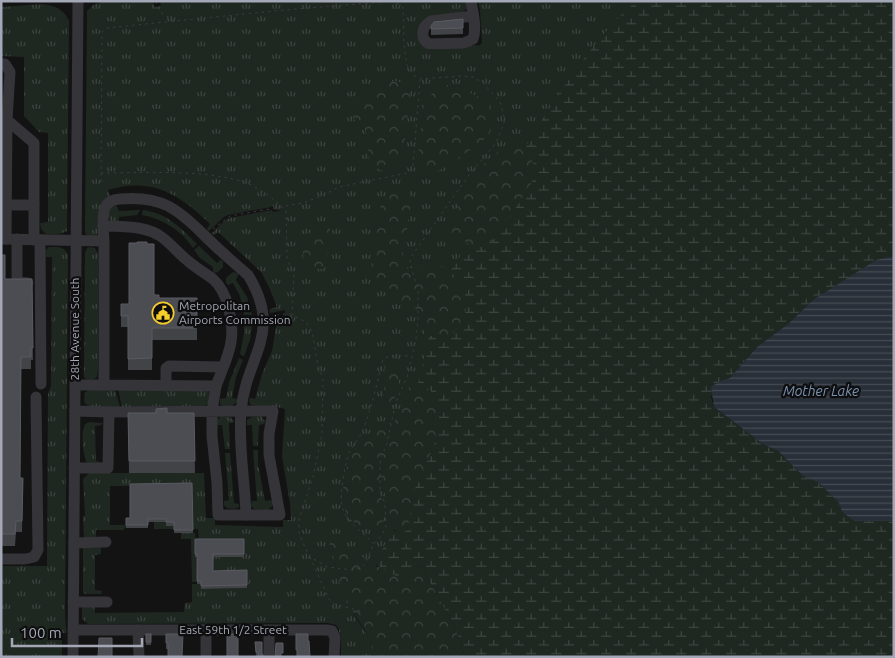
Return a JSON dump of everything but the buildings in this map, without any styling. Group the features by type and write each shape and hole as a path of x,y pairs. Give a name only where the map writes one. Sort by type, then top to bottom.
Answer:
{"street":[{"name":"28th Avenue South","path":"73,657 78,1"},
{"path":"472,1 473,16"},
{"path":"1,64 5,64 10,72 4,124 4,205 8,239 17,282 40,283"},
{"path":"4,124 34,143 34,205 40,283 41,384"},
{"path":"104,386 103,213 107,204 115,199 147,199 161,202 186,217 248,275 260,300 263,331 241,411 241,445 246,515"},
{"path":"4,205 34,205"},
{"path":"75,412 212,411 273,411 269,434 269,455 280,515 218,515 212,411 216,386 229,354 233,328 222,289 187,261 162,237 148,230 134,227 103,226"},
{"path":"8,239 104,241"},
{"path":"166,386 166,368 169,366 223,367"},
{"path":"75,385 216,386"},
{"path":"1,559 34,557 38,550 36,397"},
{"path":"74,468 108,468 108,412"},
{"path":"74,543 106,542"},
{"path":"73,602 107,602"},
{"path":"206,629 206,657"},
{"name":"East 59th 1/2 Street","path":"73,630 327,630 332,631 335,638 334,657"},
{"path":"138,630 138,657"},
{"path":"269,630 270,657"}],"path":[{"path":"156,1 160,12 176,21"},
{"path":"101,182 103,30 106,28 394,1 403,7 404,46 407,65 413,75 420,79 473,77 482,82 500,102 505,120 496,143 471,172 411,257 411,270 419,301 416,339 407,377 396,402 386,447 382,456 379,476 380,490 386,504 386,527 374,544 365,564 360,568 353,570 328,567 310,557"},
{"path":"205,236 230,216 303,203 324,196 339,187 412,170 414,165 420,79"},
{"path":"101,173 180,174 230,179 255,187 286,211 287,258 294,275 292,316"},
{"path":"263,316 292,316 306,322 312,331 323,386 323,427 321,445 300,519 300,532 303,543 329,599 334,604 364,612"},
{"path":"374,544 349,520 342,506 341,499 347,461 362,432 376,391 383,359 387,356 412,356"}],"green space":[{"path":"103,1 153,1 155,7 161,6 160,1 468,1 467,8 462,12 426,18 423,21 419,30 420,40 425,48 429,50 480,45 482,42 478,1 734,1 455,403 353,613 370,639 373,657 341,657 339,629 336,625 328,623 88,624 82,619 82,607 95,607 95,613 184,612 185,603 192,602 192,584 201,584 201,589 246,588 201,574 198,529 178,529 178,499 193,499 192,486 110,486 110,525 126,525 126,527 123,530 96,530 96,538 84,538 83,479 89,473 204,473 206,518 215,518 215,525 283,527 283,520 291,520 282,456 285,409 250,404 249,400 250,398 255,399 262,374 272,351 277,320 270,317 285,316 285,310 269,312 270,309 277,307 261,272 218,232 214,235 211,234 229,218 282,210 275,210 272,205 271,207 228,215 208,231 207,229 210,224 199,213 176,197 151,187 124,186 108,190 110,196 99,233 96,237 87,236 85,232 87,11 93,5"},
{"path":"638,1 894,1 894,256 857,273 813,300 788,324 757,347 730,378 720,381 711,397 714,407 763,444 778,451 803,476 819,483 839,503 842,512 854,521 894,521 894,657 465,657 456,630 422,567 417,565 404,577 398,577 375,564 392,530 402,533 407,530 413,494 430,455 437,433 439,422 435,398 429,389 418,384 429,336 449,336 458,328 465,314 466,298 464,290 456,276 450,271 469,243 477,247 484,247 497,239 532,182 534,165 530,155 524,149 581,62 615,21"},
{"path":"42,4 59,9 69,21 67,231 60,234 46,234 41,229 40,223 48,222 48,133 39,132 24,116 24,57 1,56 1,7"},
{"path":"397,81 406,86 410,96 403,156 400,165 388,172 373,166 370,162 366,132 353,118 353,111 390,82"},
{"path":"445,85 454,85 483,99 491,107 492,117 490,131 482,142 440,170 433,172 420,168 418,156 424,103 434,91"},
{"path":"510,146 523,149 527,153 534,166 533,180 495,241 480,247 471,245 450,232 453,216 482,167 492,156"},
{"path":"397,189 406,191 412,198 401,266 405,269 429,265 443,267 453,272 465,292 465,316 460,326 452,333 440,336 425,334 423,315 420,310 397,304 391,290 376,281 371,272 375,225 378,213 389,194"},
{"path":"116,205 119,211 140,210 137,215 119,217 119,222 110,221 109,211"},
{"path":"143,210 166,218 197,244 193,248 171,226 157,219 142,215"},
{"path":"327,226 330,229 326,265 322,269 307,268 304,265 303,258 305,238 313,230"},
{"path":"199,246 217,263 220,260 223,261 223,267 218,272 213,273 213,267 200,258 194,250"},
{"path":"49,247 63,249 68,255 66,633 62,633 62,657 1,657 1,566 47,566 48,394 51,386 52,257 46,257 45,251"},
{"path":"87,248 95,248 98,254 98,369 97,377 90,380 84,377 85,253"},
{"path":"233,272 238,273 236,280 247,297 252,315 244,315 240,296 233,283 228,285 226,283 226,278"},
{"path":"253,318 250,340 244,356 240,354 244,334 244,319"},
{"path":"239,358 243,360 236,377 232,398 237,399 237,402 232,406 223,406 220,404 220,399 226,398 229,383"},
{"path":"393,358 396,364 399,382 396,395 390,406 384,406 382,402 385,364 386,359"},
{"path":"418,384 424,386 433,394 440,413 440,425 407,530 404,533 399,533 390,527 389,507 382,485 377,485 384,505 384,516 380,531 376,532 361,527 349,517 343,500 344,479 353,449 357,442 366,437 377,423 393,423 395,421 408,388"},
{"path":"115,389 120,407 89,407 84,402 85,393 88,390"},
{"path":"118,389 208,391 208,404 204,406 122,407"},
{"path":"261,416 265,421 264,424 259,425 258,446 253,446 252,425 247,425 247,420 252,417"},
{"path":"220,417 230,417 234,421 229,423 230,449 225,449 222,425 217,425 217,420"},
{"path":"90,422 103,423 95,426 96,461 103,463 88,464 86,461 83,446 83,430 84,426"},
{"path":"253,450 258,450 258,464 265,501 271,500 273,502 268,510 254,509 251,506 252,501 257,501"},
{"path":"225,453 230,453 234,503 239,504 239,507 235,509 227,508 224,505 224,501 229,500"},
{"path":"154,522 166,522 166,525 174,526 174,529 154,529"},
{"path":"181,533 195,533 197,582 192,582 191,539 181,539"},
{"path":"337,540 378,567 412,568 417,565 422,567 456,630 465,657 373,657 371,642 345,598 340,584 337,567 330,551 330,542"},
{"path":"83,548 101,548 101,554 95,555 95,590 102,591 101,594 85,594 83,592"}],"water":[{"name":"Mother Lake","path":"894,256 894,521 854,521 842,512 839,503 819,483 803,476 778,451 763,444 714,407 711,387 720,381 730,378 757,347 788,324 813,300 876,260"}],"place":[{"name":"Metropolitan Airports Commission","path":"163,313"}]}
